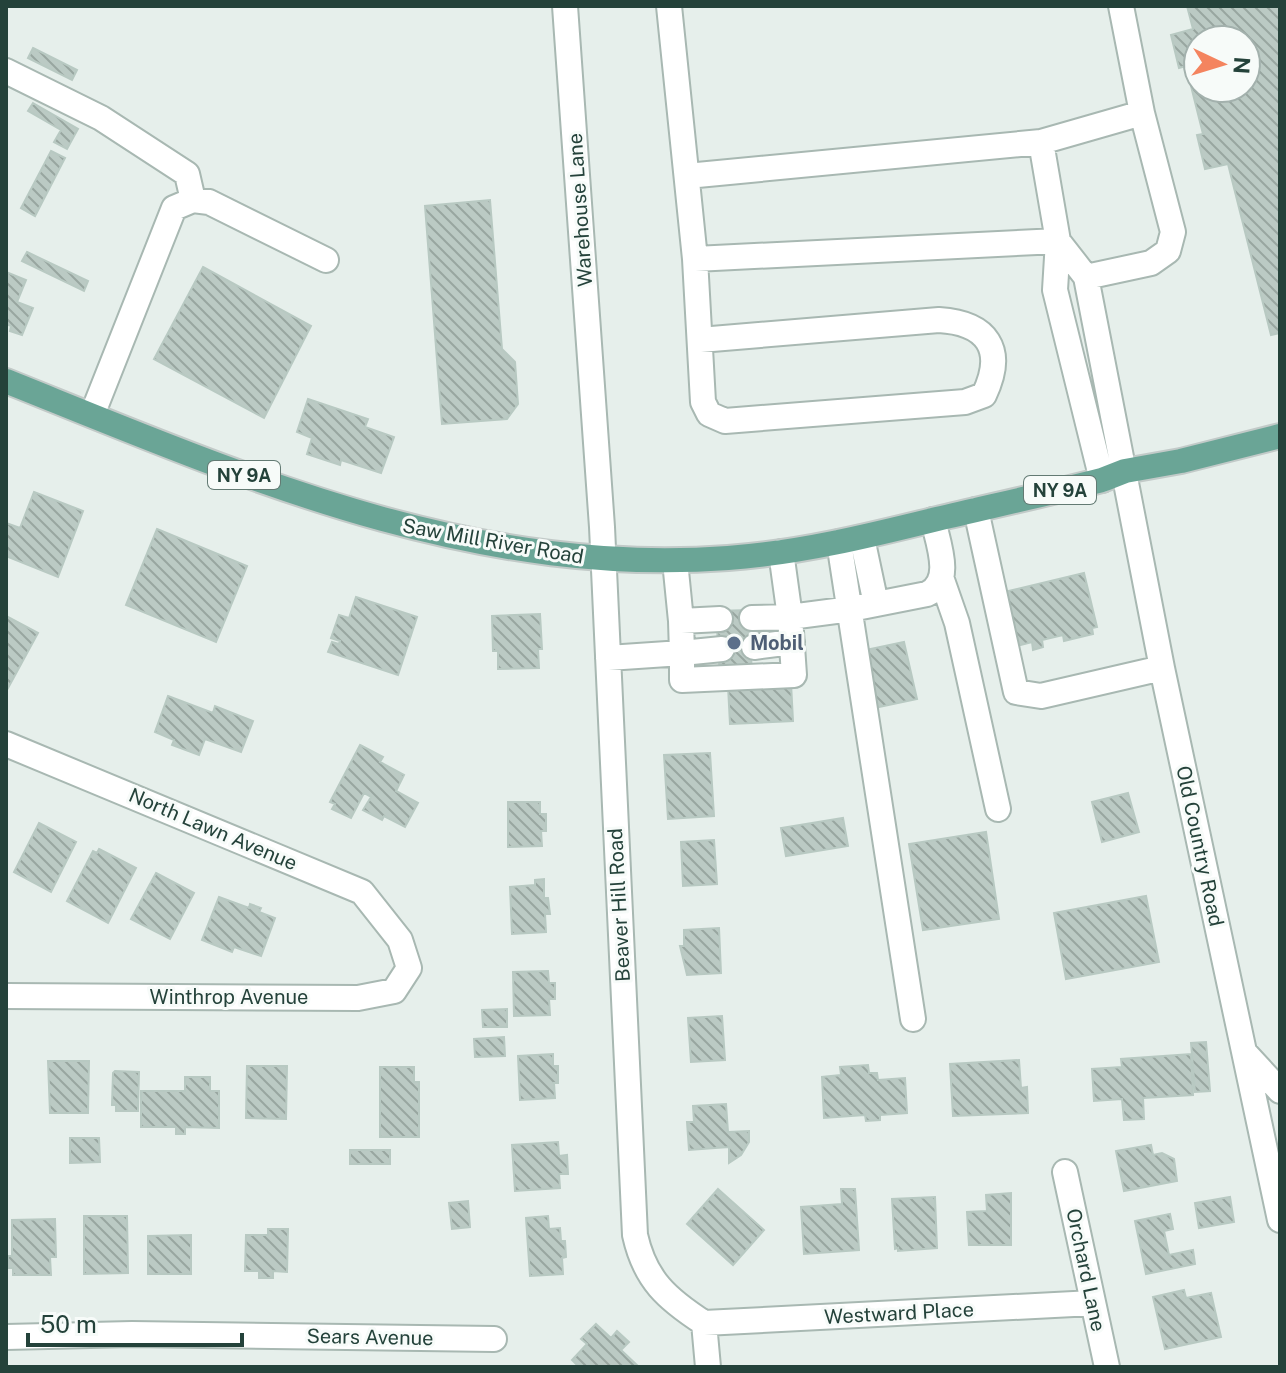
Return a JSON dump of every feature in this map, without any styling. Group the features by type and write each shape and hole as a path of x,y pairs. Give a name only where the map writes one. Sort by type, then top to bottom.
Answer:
{"main road":[{"name":"Saw Mill River Road","path":"6,381 282,489 375,519 472,542 603,560 675,561 781,552 851,540 1102,480 1125,471 1181,461 1280,436"}],"street":[{"name":"Warehouse Lane","path":"565,6 595,415"},
{"path":"669,6 695,259 703,402 709,414 725,421 965,402 984,395 991,381 992,348 984,335 963,322 939,320 700,340"},
{"path":"1058,241 1086,277 1151,263 1168,251 1173,232 1142,113 1121,6"},
{"path":"6,71 101,118 187,174 193,200"},
{"path":"687,176 1041,142 1142,113"},
{"path":"1041,142 1058,241 1055,290 1102,480"},
{"path":"92,415 174,208 193,200 209,202 326,260"},
{"path":"695,259 1058,241"},
{"name":"Old Country Road","path":"1086,277 1162,668 1260,1062 1280,1220"},
{"name":"Beaver Hill Road","path":"595,415 635,1235 649,1275 680,1307 704,1323"},
{"path":"976,510 1016,692 1041,696 1162,668"},
{"path":"933,520 942,580 957,623 998,809"},
{"path":"851,540 876,604"},
{"path":"851,540 851,609 913,1019"},
{"path":"675,561 681,621 682,680 794,675 781,552"},
{"path":"752,618 790,617 851,609 927,594 937,590 942,580"},
{"path":"681,621 720,619"},
{"path":"754,647 792,642"},
{"path":"608,658 722,649"},
{"name":"North Lawn Avenue","path":"6,744 362,892 400,940"},
{"name":"Winthrop Avenue","path":"6,996 358,998 394,991 409,968 400,940"},
{"path":"1260,1062 1280,1091"},
{"name":"Orchard Lane","path":"1065,1172 1107,1367"},
{"name":"Westward Place","path":"704,1323 1093,1303"},
{"path":"704,1323 708,1367"},
{"name":"Sears Avenue","path":"6,1337 132,1334 494,1339"}],"building":[{"path":"1187,6 1280,6 1280,333 1271,335 1228,164 1205,169 1197,135 1203,134 1196,104 1262,104 1262,24 1192,24"},
{"path":"1182,32 1182,67 1179,68 1171,35"},
{"path":"33,48 77,70 72,80 28,58"},
{"path":"33,103 78,129 67,149 54,142 61,130 28,111"},
{"path":"51,151 65,158 35,216 21,208"},
{"path":"490,200 502,349 515,362 518,404 507,419 442,424 425,206"},
{"path":"27,252 88,281 84,291 22,261"},
{"path":"203,267 311,326 264,418 154,359"},
{"path":"6,272 26,280 17,302 33,308 22,335 10,331 11,326 6,324"},
{"path":"308,399 368,419 365,427 394,437 381,473 341,460 340,465 307,454 312,438 297,432"},
{"path":"34,492 83,511 58,577 6,556 6,523 20,528"},
{"path":"157,529 247,566 216,642 126,605"},
{"path":"1084,573 1097,627 1092,628 1093,634 1064,641 1063,635 1042,640 1043,647 1033,650 1032,642 1013,647 1000,593"},
{"path":"356,597 417,617 398,675 328,652 332,642 339,644 340,641 331,638 339,615 349,618"},
{"name":"Mobil","path":"749,610 752,676 720,677 716,611"},
{"path":"540,614 542,649 538,649 539,668 498,669 498,651 493,651 492,616"},
{"path":"6,616 38,633 8,688 6,686"},
{"path":"904,642 917,699 874,708 861,651"},
{"path":"791,683 793,721 730,724 728,686"},
{"path":"168,696 213,713 215,706 253,721 241,752 205,739 199,755 172,745 174,740 155,732"},
{"path":"360,745 383,757 380,762 404,775 396,791 418,803 405,827 363,810 371,797 364,793 351,818 332,809 335,804 330,802"},
{"path":"710,753 714,816 668,819 664,755"},
{"path":"1128,793 1139,832 1102,842 1092,802"},
{"path":"508,802 540,802 540,814 546,814 546,831 541,831 542,846 508,847"},
{"path":"843,818 848,846 786,856 781,828"},
{"path":"39,823 76,842 51,892 14,872"},
{"path":"986,832 999,919 923,930 909,844"},
{"path":"714,840 717,884 683,886 681,842"},
{"path":"99,849 136,868 108,923 67,901 93,851 97,853"},
{"path":"156,873 194,893 170,939 131,919"},
{"path":"544,879 544,898 548,898 550,914 545,914 546,932 512,934 510,887 535,885 535,880"},
{"path":"1146,896 1159,962 1066,979 1054,913"},
{"path":"219,897 249,908 250,904 261,908 259,912 275,918 261,956 234,947 232,952 202,940"},
{"path":"719,928 721,973 687,975 680,946 684,946 684,930"},
{"path":"548,971 549,983 555,983 555,999 549,999 550,1015 514,1016 513,972"},
{"path":"507,1009 507,1027 483,1027 482,1010"},
{"path":"722,1016 725,1060 691,1062 688,1018"},
{"path":"504,1037 505,1056 475,1057 474,1039"},
{"path":"1206,1042 1210,1091 1195,1092 1191,1043"},
{"path":"553,1054 553,1066 558,1066 555,1098 520,1100 518,1056"},
{"path":"1191,1054 1193,1095 1143,1098 1144,1119 1124,1120 1122,1099 1094,1101 1092,1069 1122,1067 1121,1059"},
{"path":"1019,1060 1021,1088 1027,1087 1028,1113 953,1116 950,1064"},
{"path":"48,1061 89,1061 88,1113 50,1113"},
{"path":"868,1065 869,1073 877,1073 878,1080 905,1078 907,1113 880,1115 880,1120 866,1121 865,1115 824,1118 822,1077 841,1075 840,1067"},
{"path":"247,1066 287,1066 286,1119 246,1118"},
{"path":"380,1067 414,1067 414,1082 419,1082 419,1137 380,1137"},
{"path":"115,1071 139,1072 138,1111 116,1111 116,1105 112,1105"},
{"path":"185,1077 210,1077 210,1091 219,1091 219,1128 185,1127 185,1134 176,1134 176,1127 141,1127 141,1091 185,1091"},
{"path":"726,1104 728,1132 749,1131 749,1142 741,1155 729,1163 729,1147 689,1150 687,1122 694,1122 693,1106"},
{"path":"70,1138 99,1138 100,1162 70,1163"},
{"path":"558,1142 559,1156 567,1155 568,1174 559,1174 560,1188 515,1191 512,1145"},
{"path":"1151,1145 1153,1155 1162,1153 1174,1159 1177,1181 1124,1191 1116,1151"},
{"path":"350,1150 390,1150 390,1164 350,1164"},
{"path":"718,1189 764,1230 733,1265 687,1224"},
{"path":"841,1189 855,1189 859,1250 804,1254 801,1207 842,1204"},
{"path":"1011,1193 1011,1245 969,1245 967,1212 987,1211 986,1195"},
{"path":"935,1197 937,1248 895,1249 892,1199"},
{"path":"1230,1197 1234,1222 1199,1228 1195,1203"},
{"path":"468,1201 470,1227 452,1229 449,1203"},
{"path":"1170,1214 1173,1229 1164,1231 1169,1255 1193,1250 1195,1264 1146,1274 1135,1221"},
{"path":"84,1216 127,1216 128,1273 84,1274"},
{"path":"548,1216 549,1229 560,1228 561,1241 565,1241 563,1274 530,1276 526,1218"},
{"path":"55,1219 56,1257 50,1257 51,1275 13,1275 13,1268 8,1268 8,1256 12,1256 12,1220"},
{"path":"268,1229 288,1229 287,1272 273,1271 273,1278 259,1278 259,1271 245,1271 246,1235 268,1235"},
{"path":"191,1235 191,1274 148,1274 148,1236"},
{"path":"1184,1290 1186,1298 1211,1293 1221,1337 1165,1349 1153,1297"},
{"path":"596,1324 611,1338 617,1331 629,1342 621,1350 639,1367 579,1367 572,1360 587,1344 581,1339"}],"place":[{"name":"Mobil","path":"734,643"}]}
